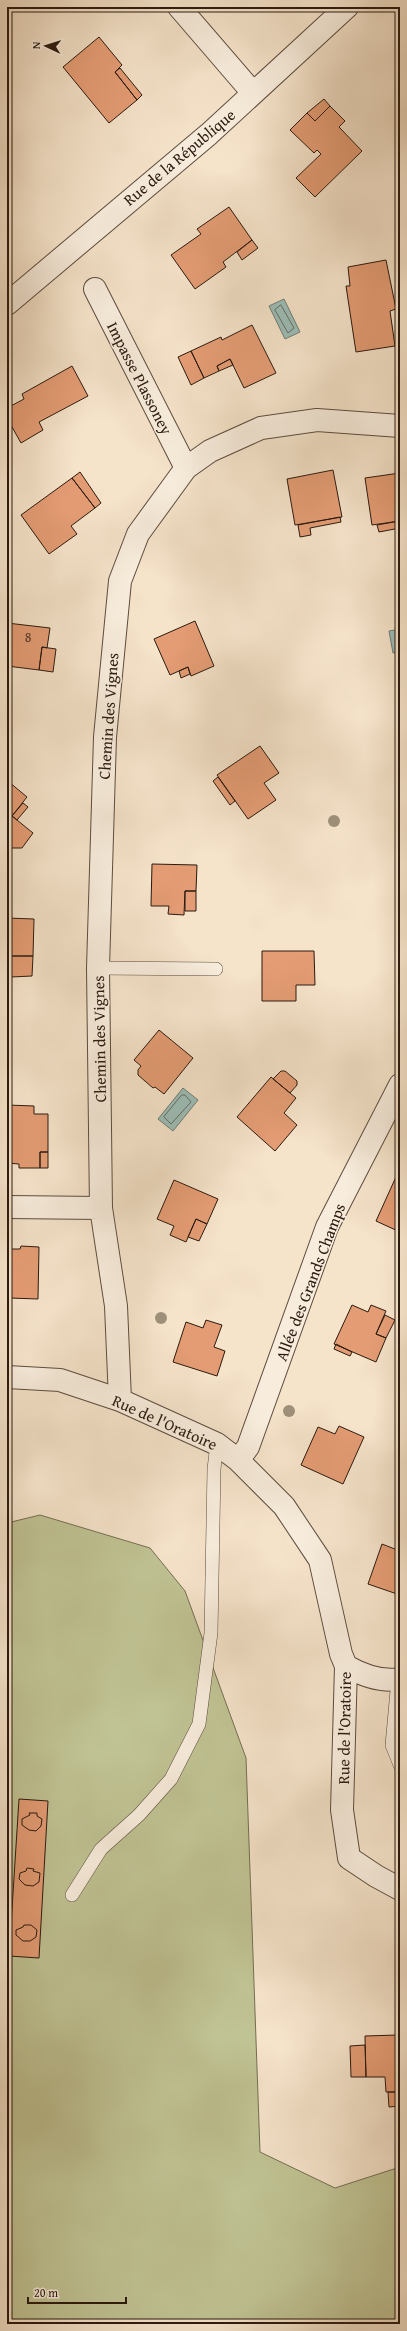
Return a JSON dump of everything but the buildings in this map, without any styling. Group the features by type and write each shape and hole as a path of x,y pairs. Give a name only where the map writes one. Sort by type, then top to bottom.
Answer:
{"street":[{"path":"179,7 253,93"},
{"name":"Rue de la République","path":"7,304 209,134 347,7"},
{"name":"Impasse Plassoney","path":"95,289 186,468"},
{"name":"Chemin des Vignes","path":"120,1400 116,1306 102,1208 98,968 104,737 120,581 138,534 186,468 210,451 261,428 317,420 400,426"},
{"name":"Allée des Grands Champs","path":"238,1460 248,1447 327,1227 400,1085"},
{"path":"7,1207 102,1208"},
{"name":"Rue de l'Oratoire","path":"7,1377 60,1380 120,1400 217,1444 238,1460 284,1506 320,1560 341,1654 346,1666 342,1810 349,1858 376,1876 400,1889"},
{"path":"346,1666 356,1672 381,1679 399,1680"}],"lane":[{"path":"98,968 216,969"},
{"path":"72,1895 101,1849 139,1816 171,1779 199,1724 211,1632 214,1468 217,1444"},
{"path":"399,1680 392,1746 400,1765"}],"green space":[{"path":"40,1515 150,1548 185,1591 246,1758 260,2152 335,2188 400,2167 400,2324 7,2324 7,1523"}],"water":[{"path":"284,299 300,332 285,339 269,306"},
{"path":"400,629 400,652 393,653 389,631"},
{"path":"183,1088 198,1100 173,1131 158,1119"}]}
